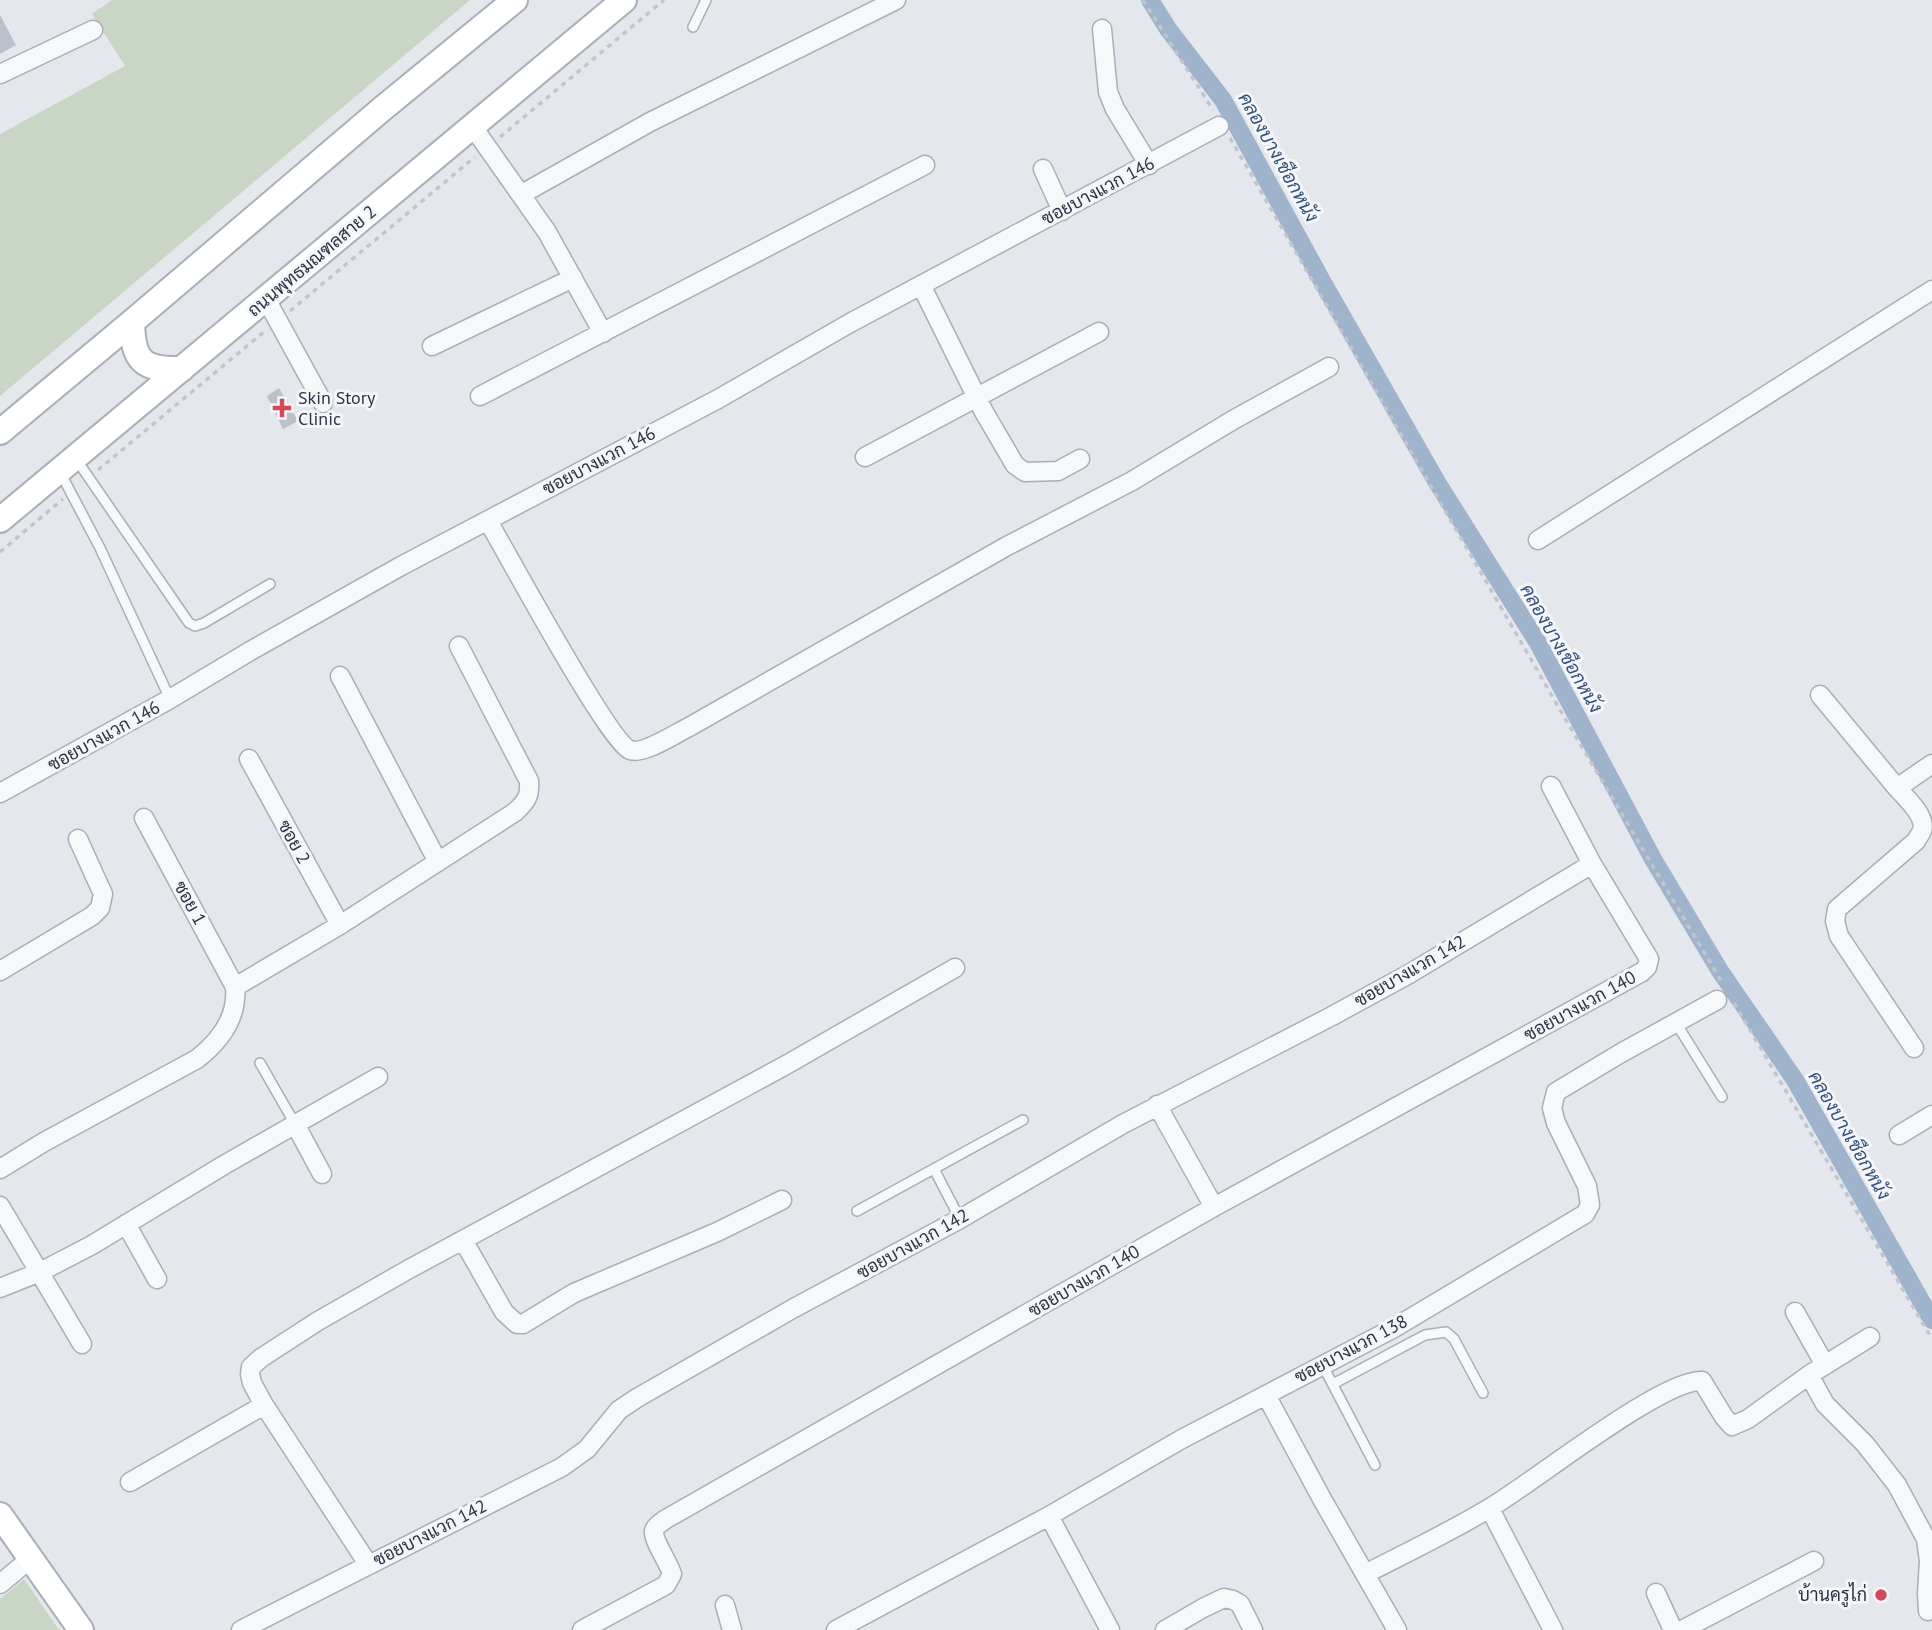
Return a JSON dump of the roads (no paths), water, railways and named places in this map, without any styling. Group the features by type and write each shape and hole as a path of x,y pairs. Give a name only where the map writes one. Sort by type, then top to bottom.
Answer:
{"main road":[{"path":"0,432 515,0"},
{"name":"ถนนพุทธมณฑลสาย 2","path":"0,520 75,469 182,369 272,310 481,136 624,0"},
{"path":"132,322 133,342 143,361 157,369 182,369"},
{"path":"0,1515 82,1630"}],"street":[{"path":"522,194 650,122 895,0"},
{"path":"1102,29 1108,92 1115,109 1149,164"},
{"path":"0,74 93,30"},
{"name":"ซอยบางแวก 146","path":"0,793 401,566 718,399 921,285 1222,126"},
{"path":"481,136 547,232 603,332"},
{"path":"480,396 925,165"},
{"path":"1042,169 1062,211"},
{"path":"432,346 573,278"},
{"path":"921,285 1015,465 1021,470 1038,473 1058,471 1080,459"},
{"path":"1538,540 1932,290"},
{"path":"272,310 323,403"},
{"path":"866,457 1099,332"},
{"path":"488,521 612,732 623,746 632,751 642,750 688,727 1007,546 1132,481 1233,420 1329,368"},
{"path":"0,1169 44,1142 181,1069 211,1048 220,1037 232,1014 236,988 340,925 515,812 526,802 530,794 529,781 459,646"},
{"path":"340,676 438,862"},
{"path":"1820,695 1917,812 1923,823 1916,841 1837,909 1835,921 1839,936 1914,1048"},
{"name":"ซอย 2","path":"249,759 340,925"},
{"path":"1897,788 1932,764"},
{"path":"1551,786 1592,864"},
{"name":"ซอย 1","path":"144,818 236,988"},
{"path":"0,971 92,916 100,908 103,894 78,839"},
{"name":"ซอยบางแวก 140","path":"582,1630 666,1586 673,1574 654,1532 657,1525 666,1519 1214,1208 1642,972 1649,959 1592,864"},
{"name":"ซอยบางแวก 142","path":"241,1630 562,1467 587,1449 619,1410 637,1398 794,1308 960,1219 1157,1105 1409,974 1592,864"},
{"path":"368,1564 264,1405 250,1374 251,1367 318,1321 775,1072 955,968"},
{"name":"ซอยบางแวก 138","path":"836,1630 859,1625 1180,1440 1406,1321 1585,1214 1590,1205 1587,1186 1556,1123 1552,1108 1556,1092 1621,1053 1726,998"},
{"path":"0,1288 40,1272 126,1224 378,1077"},
{"path":"1157,1105 1214,1208"},
{"path":"1899,1135 1932,1115"},
{"path":"295,1124 322,1174"},
{"path":"463,1240 504,1312 517,1324 523,1324 574,1293 718,1232 782,1200"},
{"path":"0,1206 82,1344"},
{"path":"126,1224 157,1279"},
{"path":"1795,1312 1825,1365"},
{"path":"1365,1574 1490,1509 1640,1406 1686,1383 1702,1381 1724,1418 1732,1426 1748,1419 1809,1375 1870,1337"},
{"path":"1809,1375 1825,1404 1865,1444 1898,1485 1926,1539 1929,1561 1928,1611"},
{"path":"1266,1395 1397,1630"},
{"path":"130,1482 264,1405"},
{"path":"1490,1509 1553,1630"},
{"path":"1049,1516 1110,1630"},
{"path":"0,1584 31,1558"},
{"path":"1682,1630 1707,1624 1814,1561"},
{"path":"1656,1592 1673,1630"},
{"path":"1165,1630 1224,1598 1240,1604 1253,1630"},
{"path":"725,1605 732,1630"}],"lane":[{"path":"693,27 706,0"},
{"path":"75,469 71,493 100,548 170,699"},
{"path":"75,469 189,624 195,626 204,623 270,584"},
{"path":"1676,1023 1722,1097"},
{"path":"260,1063 295,1124"},
{"path":"858,1211 1023,1120"},
{"path":"934,1169 960,1219"},
{"path":"1333,1384 1426,1335 1446,1332 1454,1339 1483,1393"},
{"path":"1323,1366 1375,1465"}],"waterway":[{"name":"คลองบางเชือกหนัง","path":"1150,0 1168,29 1223,100 1438,484 1538,643 1653,859 1720,971 1795,1080 1932,1320"}],"place":[{"name":"Skin Story Clinic","path":"282,408"},
{"name":"บ้านครูไก่","path":"1881,1595"}]}
